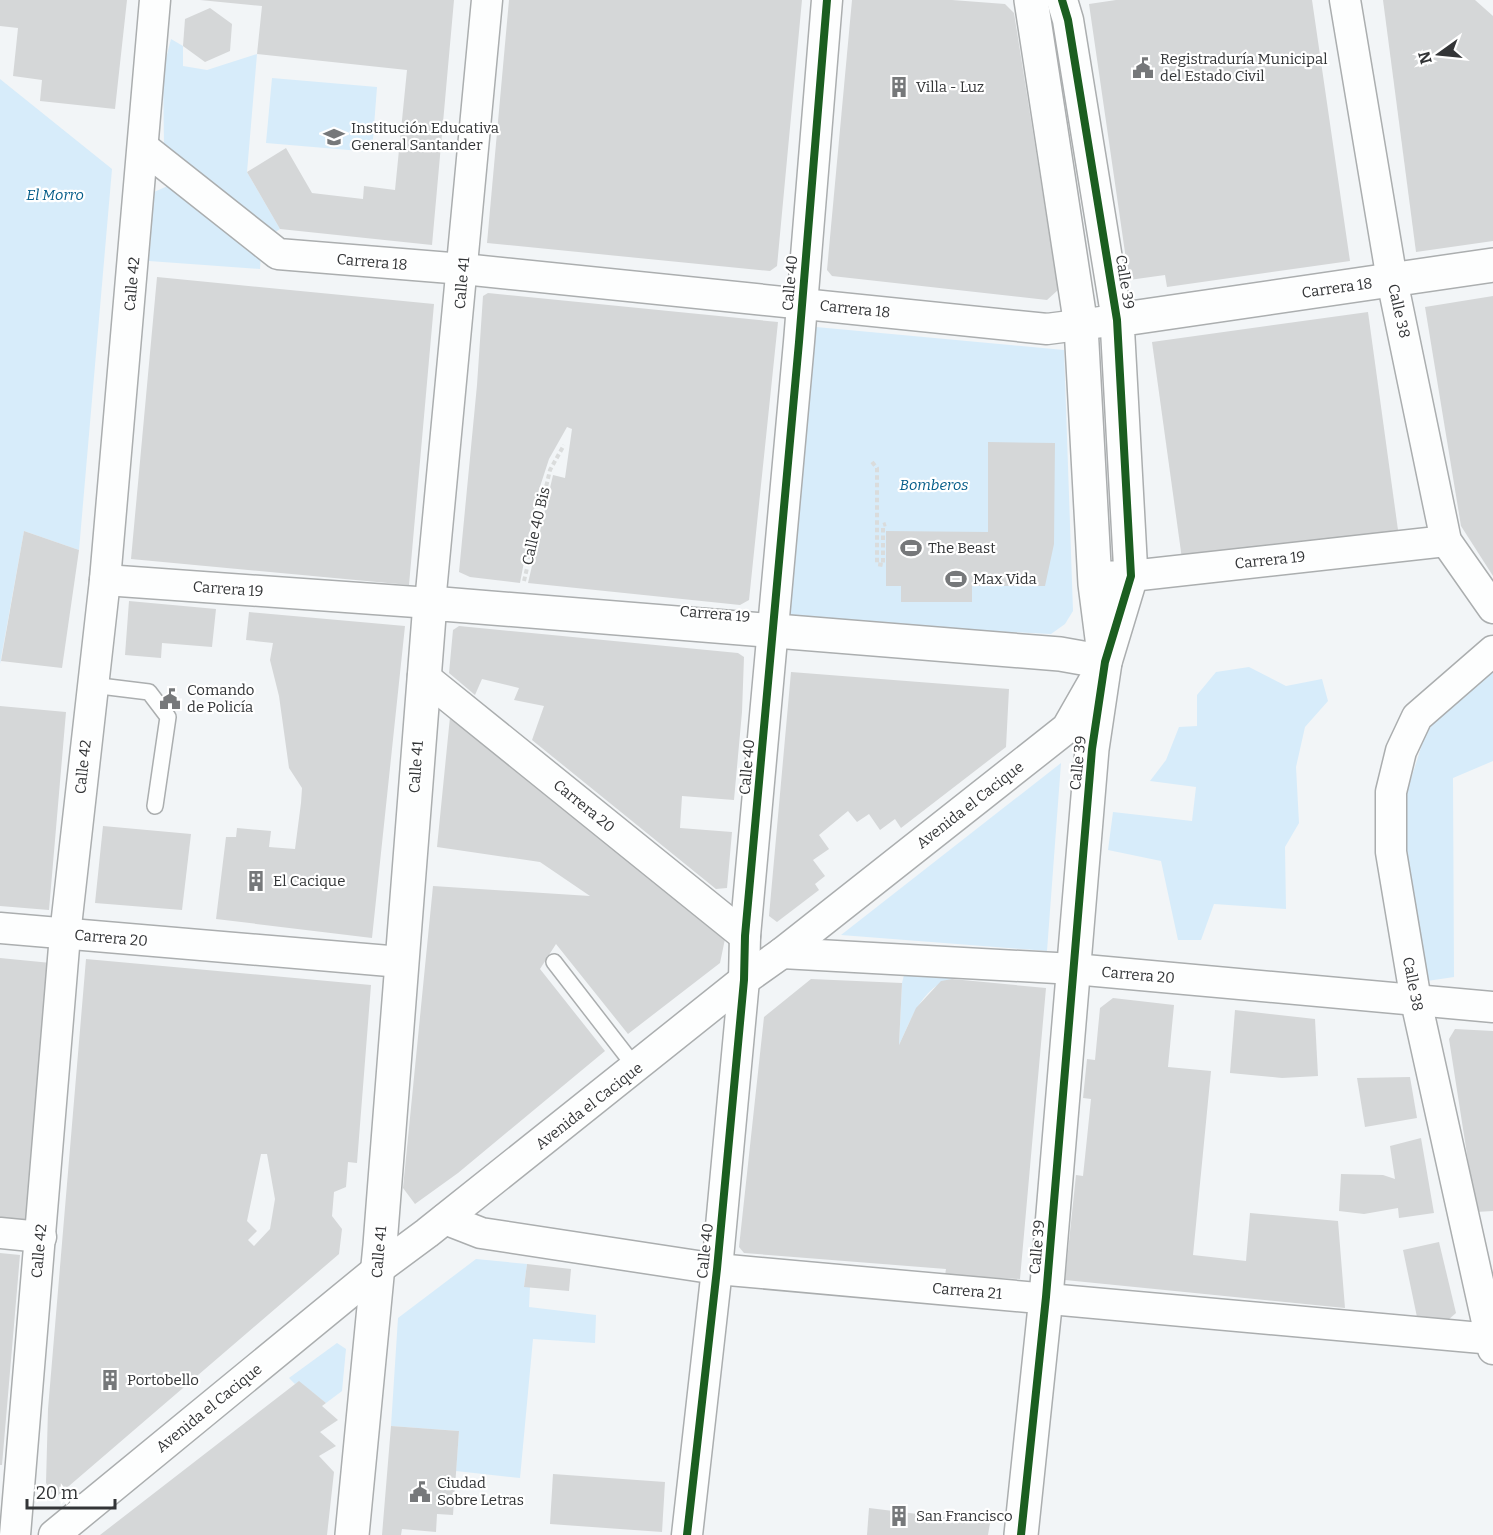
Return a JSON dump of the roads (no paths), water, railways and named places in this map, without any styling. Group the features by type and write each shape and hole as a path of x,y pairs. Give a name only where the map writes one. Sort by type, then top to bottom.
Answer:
{"street":[{"name":"Calle 42","path":"15,1535 65,934 105,580 155,0"},
{"name":"Calle 41","path":"352,1535 377,1269 423,676 464,269 487,0"},
{"name":"Calle 40","path":"687,1535 717,1269 744,980 745,936 827,0"},
{"name":"Calle 39","path":"1031,0 1082,326 1095,577 1105,662"},
{"name":"Calle 39","path":"1021,1535 1046,1298 1092,749 1105,662 1131,576 1117,320 1068,20 1062,0"},
{"name":"Calle 38","path":"1345,0 1392,280 1446,541 1493,608"},
{"name":"Carrera 18","path":"144,148 278,254 464,269 1047,329 1082,326 1493,265"},
{"name":"Carrera 19","path":"1095,577 1131,576 1446,541"},
{"name":"Carrera 19","path":"105,580 430,603 1060,654 1105,662"},
{"name":"Calle 38","path":"1492,1342 1484,1319 1416,1001 1391,852 1391,792 1401,751 1417,717 1493,651"},
{"name":"Avenida el Cacique","path":"54,1535 377,1269 445,1219 744,980 782,953 1067,728 1105,662"},
{"name":"Carrera 20","path":"423,676 745,936"},
{"name":"Carrera 20","path":"0,928 401,962"},
{"name":"Carrera 20","path":"782,953 1074,969 1493,1007"},
{"name":"Carrera 21","path":"445,1219 481,1233 717,1269 1046,1298 1492,1342"},
{"path":"0,1233 40,1237"}],"lane":[{"path":"92,685 149,692 168,717 155,806"},
{"path":"554,962 636,1068"}],"place":[{"name":"Registraduría Municipal del Estado Civil","path":"1143,68"},
{"name":"Villa - Luz","path":"899,87"},
{"name":"Institución Educativa General Santander","path":"334,137"},
{"name":"The Beast","path":"911,548"},
{"name":"Max Vida","path":"956,579"},
{"name":"Comando de Policía","path":"170,699"},
{"name":"El Cacique","path":"256,881"},
{"name":"Portobello","path":"110,1380"},
{"name":"Ciudad Sobre Letras","path":"420,1492"},
{"name":"San Francisco","path":"899,1516"}],"park label":[{"name":"El Morro","path":"55,195"},
{"name":"Bomberos","path":"934,485"}]}
